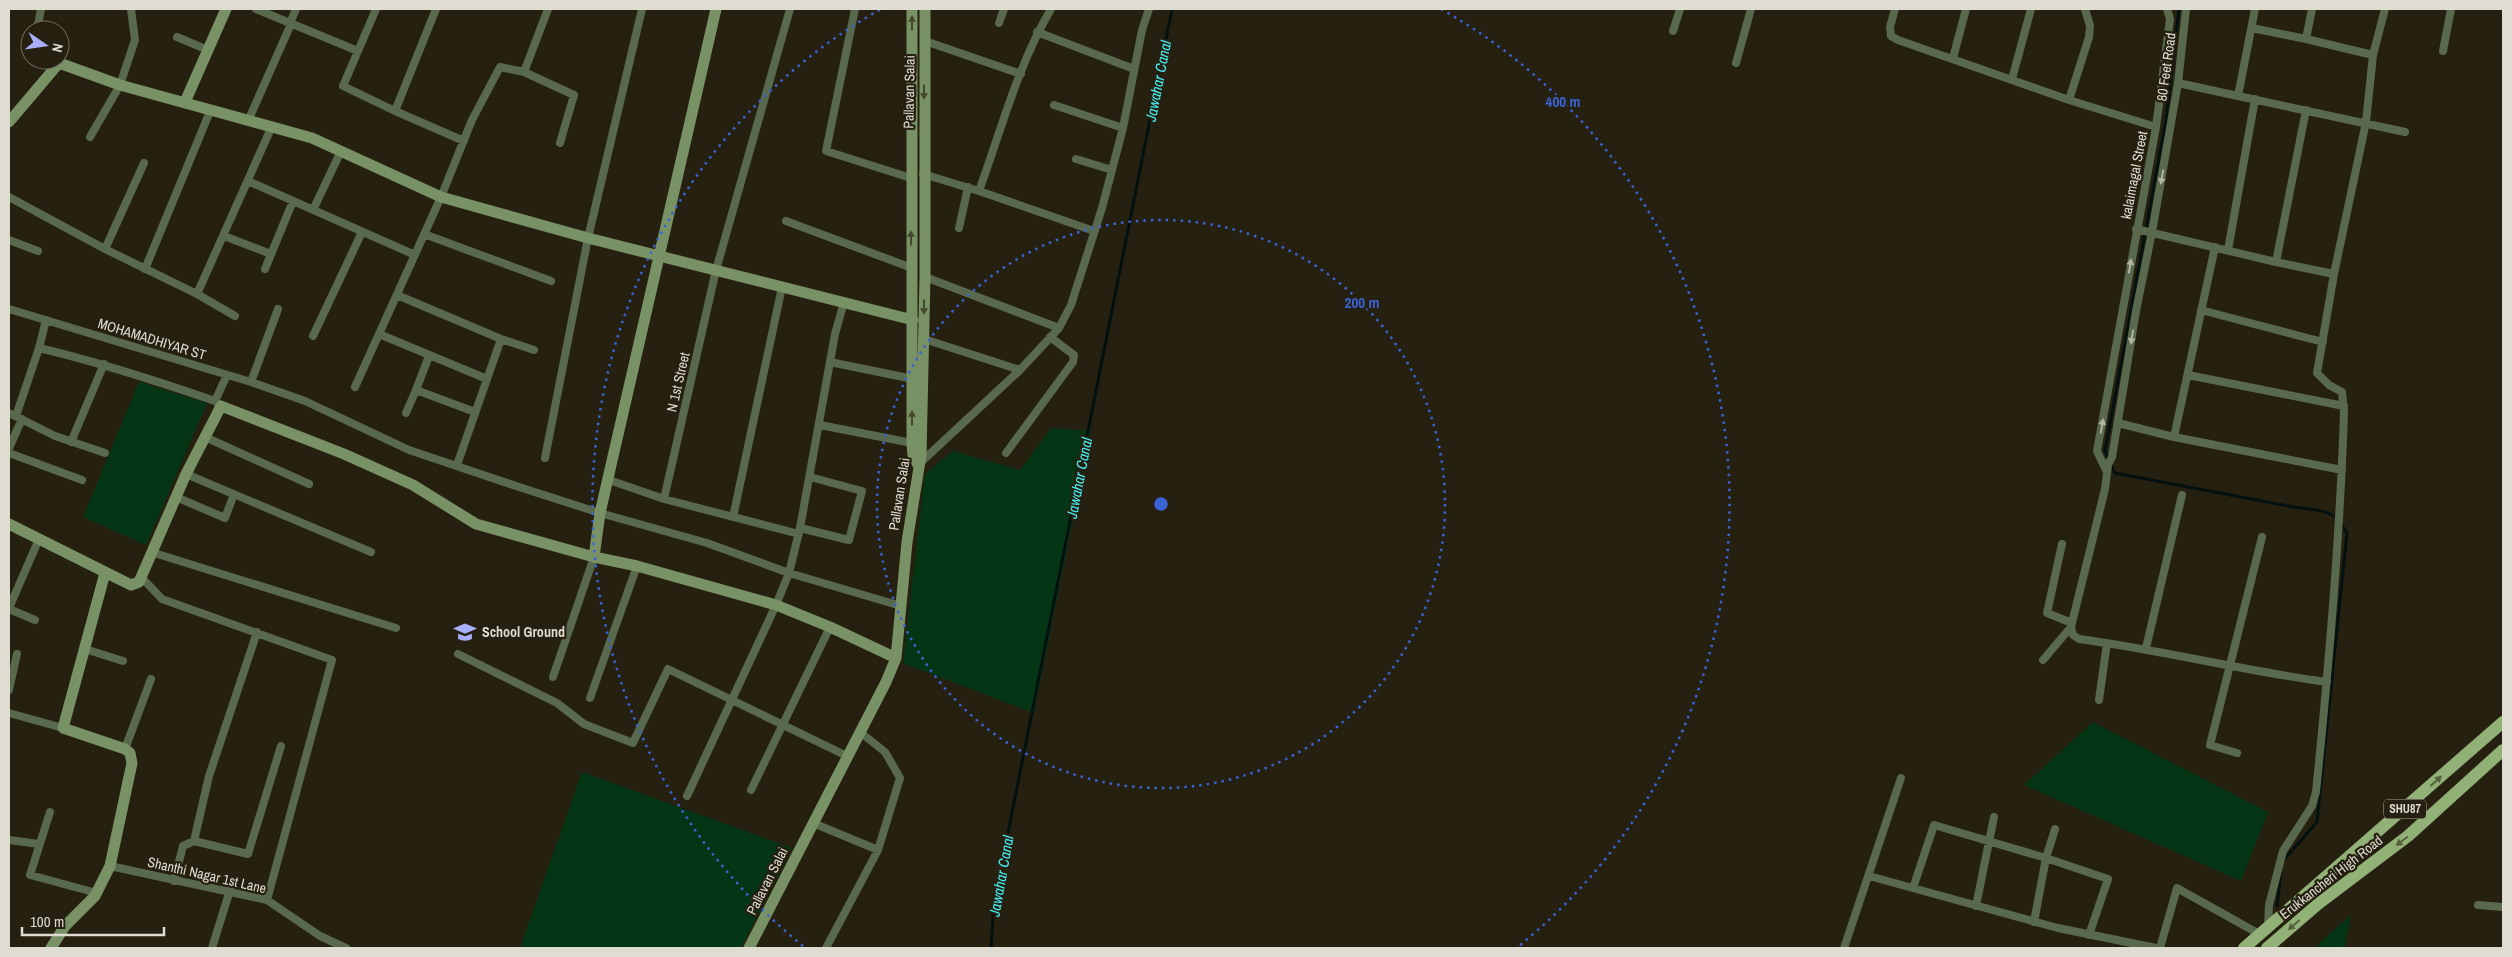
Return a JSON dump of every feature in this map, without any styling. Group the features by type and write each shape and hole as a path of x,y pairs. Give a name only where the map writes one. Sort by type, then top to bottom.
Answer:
{"main road":[{"name":"SHU87","path":"2244,948 2308,895 2503,722"},
{"name":"Erukkancheri High Road","path":"2268,947 2318,904 2408,836 2503,750"}],"street":[{"path":"90,137 120,85 135,40 131,9"},
{"path":"185,102 226,9"},
{"path":"256,9 358,51"},
{"path":"248,121 296,9"},
{"path":"376,9 343,86 464,141"},
{"path":"395,111 436,9"},
{"path":"524,72 548,9"},
{"path":"545,458 588,238 642,9"},
{"path":"552,677 594,557 600,514 716,9"},
{"name":"N 1st Street","path":"664,499 716,270 790,9"},
{"path":"855,9 826,151 911,178"},
{"path":"912,9 912,455 918,465 1020,370 1059,328 1076,293 1112,170 1123,128 1142,30 1149,9"},
{"name":"Pallavan Salai","path":"749,948 886,682 896,658 922,441 925,277 923,174 925,9"},
{"path":"999,23 1004,9"},
{"path":"979,191 1037,32 1051,9"},
{"path":"1673,31 1680,9"},
{"path":"1736,63 1751,9"},
{"name":"kalaimagal Street","path":"1895,9 1890,27 1891,36 2069,100 2156,127 2097,451 2108,469"},
{"path":"1952,58 1966,9"},
{"path":"2012,79 2031,9"},
{"path":"2069,100 2089,37 2090,26 2085,9"},
{"name":"80 Feet Road","path":"2156,127 2170,19 2167,9"},
{"name":"80 Feet Road","path":"2170,129 2178,83 2186,9"},
{"path":"2238,96 2255,9"},
{"path":"2306,40 2312,9"},
{"path":"1869,876 2034,922 2088,935 2158,948 2177,888 2269,928 2269,905 2283,852 2312,806 2316,792 2328,682 2340,517 2344,406 2342,392 2329,385 2317,373 2334,274 2366,122 2373,56 2385,9"},
{"path":"2443,51 2451,9"},
{"path":"2252,28 2373,56"},
{"path":"1037,32 1134,69"},
{"path":"177,37 208,50"},
{"path":"925,41 1021,74"},
{"path":"70,67 120,85 312,138 441,197 588,238 913,320"},
{"path":"356,387 464,141 500,67 524,72 574,95 560,143"},
{"path":"9,122 51,70"},
{"path":"2178,83 2366,122 2405,132"},
{"path":"2228,250 2255,99"},
{"path":"1054,105 1123,128"},
{"path":"145,269 211,109"},
{"path":"2276,262 2306,110"},
{"path":"197,294 272,126"},
{"name":"kalaimagal Street","path":"2071,625 2112,457 2136,311 2170,129"},
{"path":"314,210 341,151"},
{"path":"1076,159 1112,170"},
{"path":"106,249 144,163"},
{"path":"923,174 979,191 1094,231"},
{"path":"248,181 415,255"},
{"path":"959,228 968,188"},
{"path":"9,197 106,249 197,294 235,316"},
{"path":"265,269 293,201"},
{"path":"786,221 912,268"},
{"path":"2138,229 2334,274"},
{"path":"313,336 362,232"},
{"path":"424,234 551,281"},
{"path":"224,236 271,254"},
{"path":"9,240 38,251"},
{"path":"2174,437 2215,247"},
{"path":"925,277 1059,328"},
{"path":"733,517 782,287"},
{"path":"397,295 500,339 534,350"},
{"path":"687,796 776,605 789,572 800,531 835,334 844,302"},
{"name":"MOHAMADHIYAR ST","path":"9,309 251,382 305,401 409,450 600,514 707,543 789,572 901,606"},
{"path":"251,382 278,309"},
{"path":"2202,310 2323,342"},
{"path":"9,448 16,416 39,348 46,320"},
{"path":"379,334 486,379"},
{"path":"1006,453 1073,362 1074,355 1070,350 1050,338"},
{"path":"457,465 500,339"},
{"path":"924,339 1020,370"},
{"path":"39,348 104,364 218,403 344,454 414,485 476,524 776,605 830,627 896,658"},
{"path":"406,413 429,356"},
{"path":"830,362 913,379"},
{"path":"71,442 104,364"},
{"path":"9,524 131,585 139,582 186,474 205,437 227,375"},
{"path":"2188,375 2344,406"},
{"path":"416,390 475,412"},
{"path":"16,416 71,442 104,453"},
{"path":"2118,423 2174,437 2342,470"},
{"path":"820,425 912,443"},
{"path":"205,437 309,484"},
{"path":"9,453 82,480"},
{"path":"186,474 371,552"},
{"path":"609,480 664,499 733,517 849,540 862,491 810,477"},
{"path":"176,497 224,518 234,494"},
{"path":"2146,648 2182,495"},
{"path":"2237,753 2210,745 2262,538"},
{"path":"35,620 9,609 39,539"},
{"path":"2062,544 2047,612 2071,625"},
{"path":"151,552 396,628"},
{"path":"590,698 637,566"},
{"path":"63,728 105,573"},
{"path":"142,578 162,599 332,660 267,900"},
{"path":"2071,625 2073,635 2079,639 2146,648 2272,675 2328,682"},
{"path":"2043,660 2071,625"},
{"path":"751,790 782,722 830,627"},
{"path":"194,841 209,776 257,632"},
{"path":"2099,700 2107,643"},
{"path":"85,649 123,661"},
{"path":"9,690 17,654"},
{"path":"458,654 557,703 584,724 633,743 668,669 782,722 848,756"},
{"path":"125,749 151,678"},
{"path":"9,713 63,728 125,749 130,753 132,763 110,866 97,893 65,926 51,948"},
{"path":"826,948 878,850 900,778 885,752 860,732"},
{"path":"174,881 183,846 194,841 248,854 281,746"},
{"path":"1844,948 1901,778"},
{"path":"50,812 30,875 97,893"},
{"path":"1976,906 1994,817"},
{"path":"813,823 878,850"},
{"path":"1913,888 1934,825 2046,858 2108,879 2088,935"},
{"path":"2034,922 2046,858 2054,829"},
{"path":"9,840 39,844"},
{"name":"Shanthi Nagar 1st Lane","path":"110,866 174,881 230,890 267,900 320,936 346,948"},
{"path":"212,948 230,890"},
{"path":"2478,905 2503,906"}],"green space":[{"path":"139,382 207,403 146,545 83,517"},
{"path":"1051,428 1091,431 1034,713 903,663 925,474 953,451 1020,470"},
{"path":"2093,722 2268,812 2241,881 2024,785"},
{"path":"582,772 792,848 741,948 520,948"},
{"path":"2351,915 2344,948 2314,948"}],"waterway":[{"name":"Jawahar Canal","path":"991,948 994,903 1172,9"},
{"path":"2179,9 2166,120 2105,451 2115,473 2317,510 2329,513 2337,519"},
{"path":"2283,861 2317,822 2347,533 2341,524"},
{"path":"2277,906 2281,872"}],"place":[{"name":"School Ground","path":"465,632"}]}
